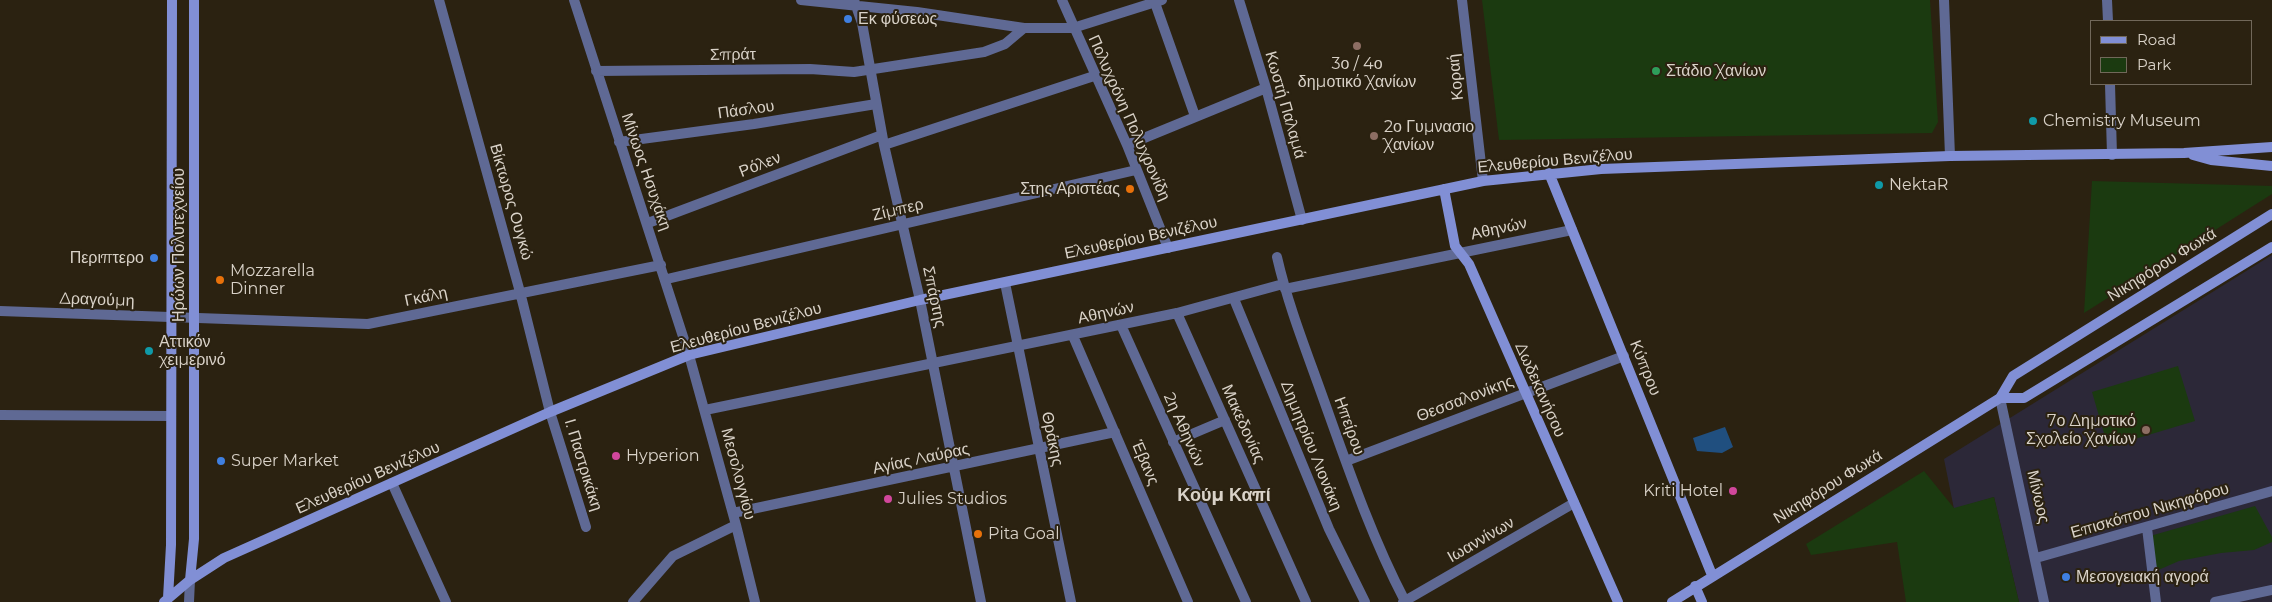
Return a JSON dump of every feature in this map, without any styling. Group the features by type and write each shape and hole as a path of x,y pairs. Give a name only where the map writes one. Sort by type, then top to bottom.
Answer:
{"main road":[{"path":"166,601 171,545 172,0"},
{"name":"Ηρώων Πολυτεχνείου","path":"190,580 194,540 194,0"},
{"name":"Ελευθερίου Βενιζέλου","path":"166,601 190,580 224,558 550,412 690,355 920,300 1482,181 1549,173 1950,156 2184,153 2272,147"},
{"name":"Ελευθερίου Βενιζέλου","path":"2184,153 2211,160 2272,166"},
{"name":"Κύπρου","path":"1549,173 1712,575"},
{"name":"Δωδεκανήσου","path":"1444,189 1455,246 1469,264 1618,602"},
{"name":"Νικηφόρου Φωκά","path":"1672,602 1712,575 2000,398 2013,376 2272,214"},
{"path":"2000,398 2024,398 2272,247"},
{"path":"1695,586 1702,602"}],"street":[{"name":"Βίκτωρος Ουγκώ","path":"439,0 520,292 550,412"},
{"name":"Μίνωος Ησυχάκη","path":"574,0 690,355"},
{"path":"801,0 854,2 1024,28 1072,28 1157,1 1195,116"},
{"path":"915,0 917,12"},
{"name":"Πολυχρόνη Πολυχρονίδη","path":"1062,0 1072,28 1127,145 1168,248"},
{"name":"Κωστή Παλαμά","path":"1239,0 1266,88 1302,220"},
{"name":"Κοραή","path":"1462,0 1482,181"},
{"path":"1944,0 1950,156"},
{"path":"2107,0 2108,20"},
{"name":"Σπάρτης","path":"854,2 862,23 883,140 920,300 981,602"},
{"name":"Σπράτ","path":"596,71 810,69 854,72 984,52 1004,44 1024,28"},
{"name":"Ρόλεν","path":"648,224 883,140 1094,76"},
{"path":"2110,85 2112,155"},
{"path":"1127,145 1266,88"},
{"name":"Πάσλου","path":"619,142 754,124 876,104"},
{"name":"Ζίμπερ","path":"666,279 1136,170"},
{"name":"Αθηνών","path":"705,410 1074,336 1284,286 1572,230"},
{"name":"Ηπείρου","path":"1277,257 1284,286 1346,460 1404,602"},
{"name":"Γκάλη","path":"194,318 368,324 661,265"},
{"name":"Θράκης","path":"1005,283 1071,602"},
{"name":"Δημητρίου Λιονάκη","path":"1234,299 1329,529 1365,602"},
{"name":"Δραγούμη","path":"0,311 194,318"},
{"name":"Μακεδονίας","path":"1177,313 1306,602"},
{"name":"2η Αθηνών","path":"1120,325 1246,602"},
{"name":"Έβανς","path":"1074,336 1188,602"},
{"name":"Μεσολογγίου","path":"690,355 755,602"},
{"name":"Θεσσαλονίκης","path":"1346,460 1624,356"},
{"name":"Μίνωος","path":"2000,398 2044,602"},
{"name":"Ι. Παστρικάκη","path":"550,412 586,527"},
{"path":"0,415 171,416"},
{"path":"1173,442 1225,420"},
{"name":"Αγίας Λαύρας","path":"733,513 954,468 1115,432"},
{"path":"392,483 446,602"},
{"name":"Επισκόπου Νικηφόρου","path":"2036,558 2272,491"},
{"name":"Ιωαννίνων","path":"1404,602 1574,503"},
{"path":"633,602 673,556 736,525"},
{"path":"2147,528 2156,602"},
{"path":"189,602 190,580"},
{"path":"2215,602 2272,590"}],"shaded area":[{"path":"2272,255 2272,602 2019,602 1994,497 1954,509 1944,459"}],"green space":[{"name":"Στάδιο Χανίων","path":"1482,0 1930,0 1938,122 1932,133 1499,140"},
{"path":"2092,181 2272,186 2272,194 2084,313"},
{"path":"2178,366 2195,421 2108,447 2092,392"},
{"path":"1924,471 1954,508 1994,497 2019,602 1906,602 1897,542 1811,555 1806,544"},
{"path":"2255,506 2272,537 2272,542 2254,550 2221,553 2179,561 2156,571 2150,536"}],"water":[{"path":"1725,427 1733,447 1722,453 1697,451 1693,438"}],"place":[{"name":"Εκ φύσεως","path":"848,19"},
{"name":"3ο / 4ο δημοτικό Χανίων","path":"1357,46"},
{"name":"Στάδιο Χανίων","path":"1656,71"},
{"name":"Chemistry Museum","path":"2033,121"},
{"name":"2ο Γυμνασιο Χανίων","path":"1374,136"},
{"name":"NektaR","path":"1879,185"},
{"name":"Στης Αριστέας","path":"1130,189"},
{"name":"Περιπτερο","path":"154,258"},
{"name":"Mozzarella Dinner","path":"220,280"},
{"name":"Αττικόν χειμερινό","path":"149,351"},
{"name":"7ο Δημοτικό Σχολείο Χανίων","path":"2146,430"},
{"name":"Hyperion","path":"616,456"},
{"name":"Super Market","path":"221,461"},
{"name":"Kriti Hotel","path":"1733,491"},
{"name":"Julies Studios","path":"888,499"},
{"name":"Pita Goal","path":"978,534"},
{"name":"Μεσογειακή αγορά","path":"2066,577"}],"district":[{"name":"Κούμ Καπί","path":"1224,496"}]}
